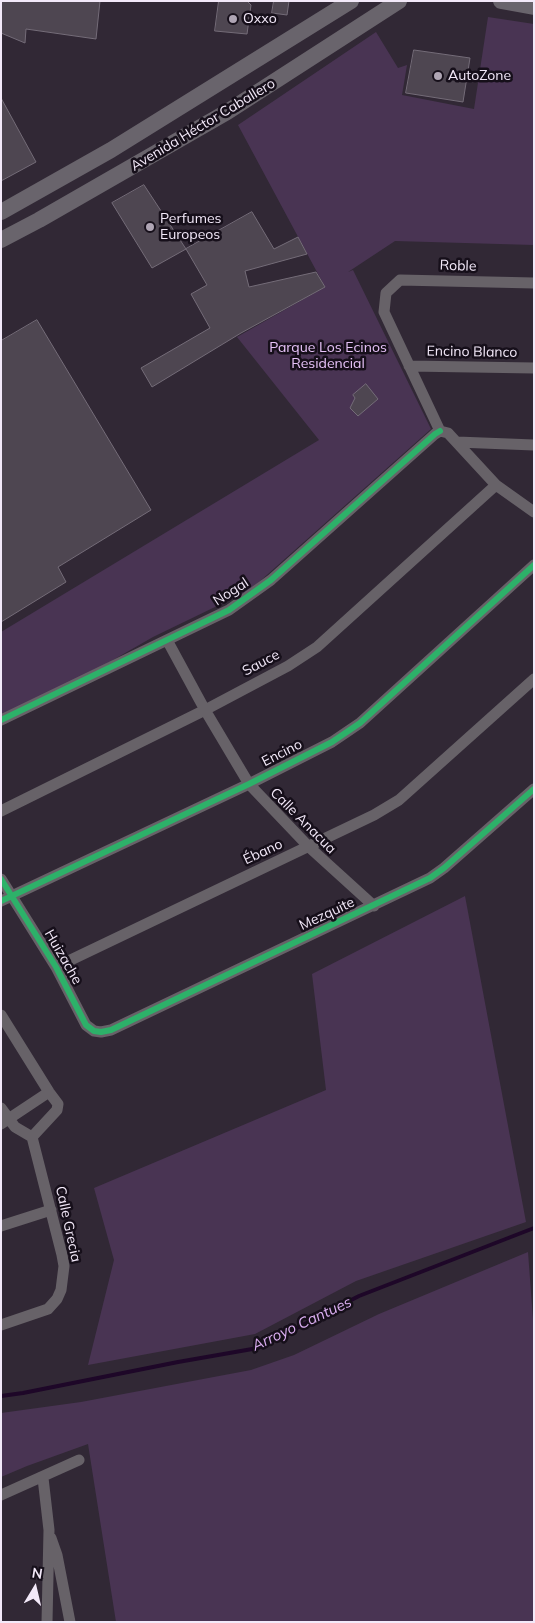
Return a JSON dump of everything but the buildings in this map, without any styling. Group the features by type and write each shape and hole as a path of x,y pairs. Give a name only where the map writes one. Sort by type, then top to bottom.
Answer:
{"main road":[{"name":"Avenida Héctor Caballero","path":"1,212 111,150 338,6 351,1"},
{"name":"Avenida Héctor Caballero","path":"1,240 47,216 227,112 399,1"},
{"path":"501,1 534,7"}],"street":[{"name":"Roble","path":"409,366 384,312 386,293 400,280 534,284"},
{"name":"Encino Blanco","path":"409,366 534,368"},
{"path":"409,366 440,432 448,434 457,442 496,485 534,512"},
{"name":"Nogal","path":"1,720 229,610 271,580 435,434 440,432"},
{"path":"457,442 534,445"},
{"name":"Sauce","path":"1,811 205,710 288,666 317,647 496,485"},
{"name":"Encino","path":"7,899 249,784 332,742 360,723 534,565"},
{"name":"Calle Anacua","path":"167,640 205,710 249,784 309,847 374,906"},
{"name":"Ébano","path":"56,967 309,847 374,815 399,800 534,679"},
{"name":"Mezquite","path":"111,1030 430,878 444,868 534,789"},
{"name":"Huizache","path":"1,879 7,899 56,967 86,1025 94,1032 111,1030"},
{"path":"1,1015 58,1104 57,1110 32,1137 3,1117 49,1092"},
{"name":"Calle Grecia","path":"1,1325 48,1308 57,1300 61,1290 64,1266 62,1255 32,1137"},
{"path":"1,1226 51,1210"},
{"path":"1,1496 79,1460"},
{"path":"43,1478 49,1530 47,1622"},
{"path":"49,1530 57,1555 70,1622"}],"green space":[{"name":"Parque Los Ecinos Residencial","path":"488,17 534,24 534,245 395,241 348,272 353,270 431,429 250,590 153,637 99,668 1,716 1,632 319,440 237,337 325,287 238,125 376,32 398,68 407,65 402,95 474,109"},
{"path":"465,896 526,1222 356,1281 255,1334 88,1365 114,1260 94,1188 326,1090 312,974"},
{"path":"528,1252 534,1333 534,1622 116,1622 88,1444 1,1477 1,1413 81,1402 251,1370 294,1355 379,1314"}],"waterway":[{"name":"Arroyo Cantues","path":"1,1396 258,1348 359,1296 534,1228"}],"cycle path":[{"path":"1,720 229,610 271,580 440,431"},
{"path":"1,901 249,784 332,742 360,723 534,565"},
{"path":"1,879 56,967 86,1025 94,1031 101,1032 111,1030 430,878 444,868 534,789"}],"place":[{"name":"Oxxo","path":"233,19"},
{"name":"AutoZone","path":"438,76"},
{"name":"Perfumes Europeos","path":"150,227"}]}
